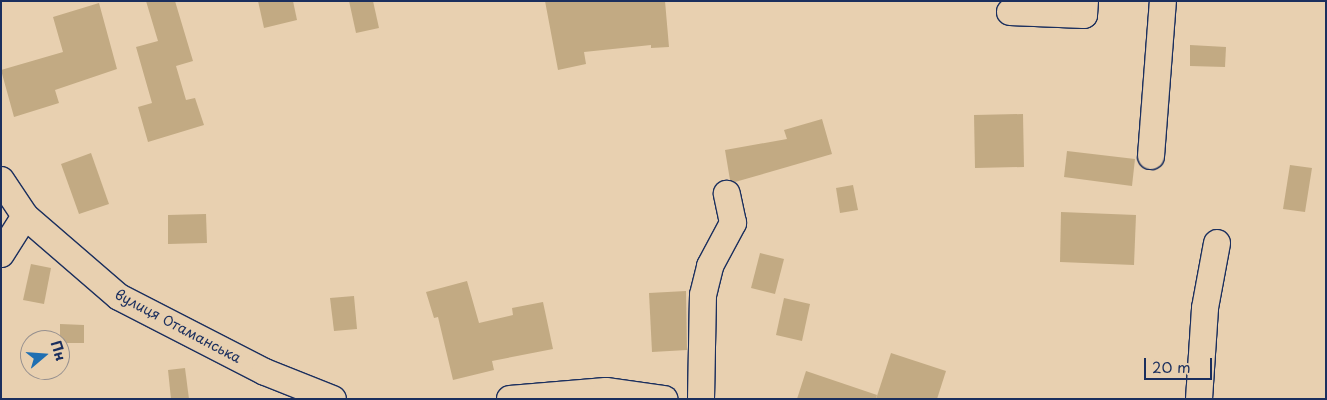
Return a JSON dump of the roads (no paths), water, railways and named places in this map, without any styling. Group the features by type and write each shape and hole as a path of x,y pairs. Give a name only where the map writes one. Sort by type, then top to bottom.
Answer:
{"street":[{"path":"1010,12 1084,16 1085,1"},
{"path":"1151,156 1162,1"},
{"name":"вулиця Отаманська","path":"1,180 25,216 119,297 265,372 333,399"},
{"path":"701,399 703,295 710,266 733,223 727,194"},
{"path":"1,254 25,216"},
{"path":"1199,399 1205,308 1216,243"},
{"path":"510,399 606,391 664,399"}]}
